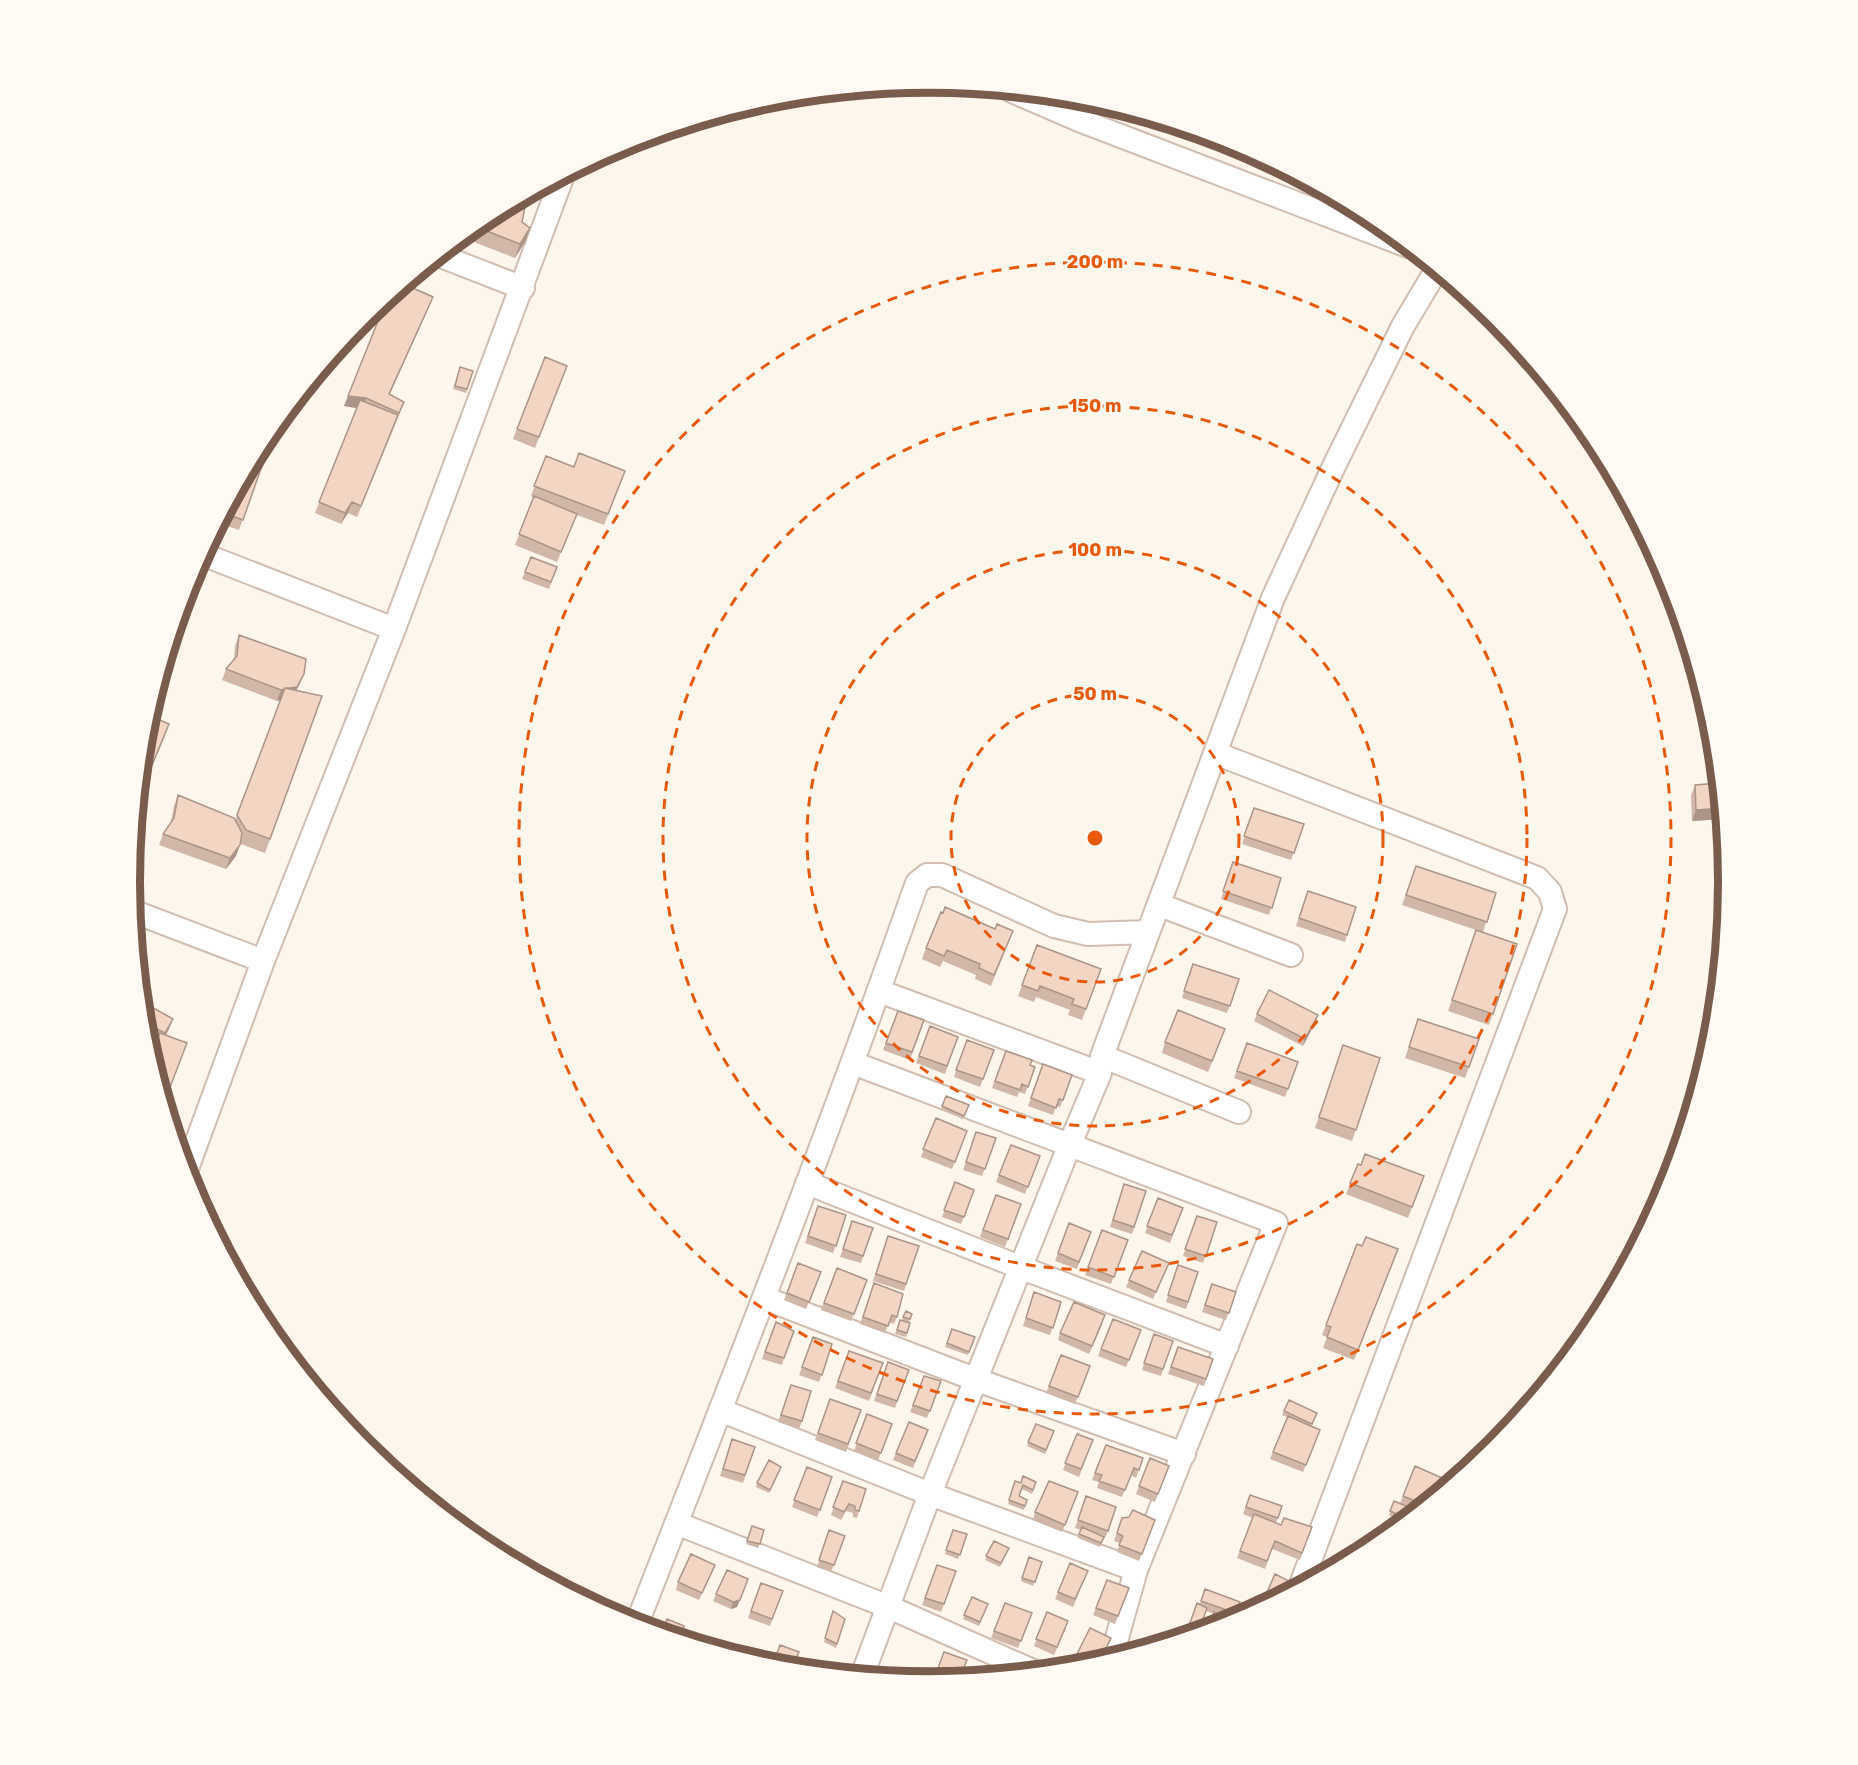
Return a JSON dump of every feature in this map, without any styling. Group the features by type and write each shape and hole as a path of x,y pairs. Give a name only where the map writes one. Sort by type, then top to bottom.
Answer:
{"street":[{"path":"1033,100 1079,120 1382,236"},
{"path":"190,1160 263,961 394,629 560,185"},
{"path":"446,258 523,288"},
{"path":"865,1669 930,1494 1022,1268 1101,1064 1148,932 1278,588 1334,466 1403,326 1433,275"},
{"path":"210,557 394,629"},
{"path":"1215,753 1537,878 1551,892 1556,909 1304,1577"},
{"path":"640,1617 853,1063 916,883 927,875 942,875 1054,926 1089,934 1148,932"},
{"path":"1160,905 1291,955"},
{"path":"141,914 263,961"},
{"path":"879,991 1239,1112"},
{"path":"853,1063 1276,1223 1136,1570 1114,1650"},
{"path":"807,1183 1227,1346"},
{"path":"764,1298 976,1380 1184,1454"},
{"path":"720,1410 930,1494 1136,1570"},
{"path":"676,1524 889,1607 1022,1666"}],"building":[{"path":"523,206 525,207 522,222 530,228 520,244 484,230"},
{"path":"410,287 433,297 389,394 404,402 399,413 366,398 348,396 380,315"},
{"path":"545,357 567,366 539,437 517,429"},
{"path":"460,367 473,371 467,389 455,386"},
{"path":"360,400 398,415 361,506 352,502 345,513 319,502"},
{"path":"579,453 625,471 608,514 534,486 546,456 574,467"},
{"path":"266,456 243,520 230,515"},
{"path":"534,496 577,514 561,552 519,534"},
{"path":"531,557 557,567 551,582 525,572"},
{"path":"239,635 306,659 304,674 297,687 281,690 226,669 237,656"},
{"path":"285,688 322,696 270,839 246,830 237,815"},
{"path":"157,719 169,724 146,779"},
{"path":"1712,784 1715,809 1696,810 1695,785"},
{"path":"178,795 234,818 242,833 240,845 230,858 163,834 174,818"},
{"path":"1254,808 1304,824 1294,853 1244,836"},
{"path":"1233,862 1281,878 1272,908 1223,891"},
{"path":"1416,866 1496,893 1487,922 1406,895"},
{"path":"1308,891 1356,907 1347,935 1299,918"},
{"path":"945,907 995,929 997,924 1013,931 994,975 979,968 980,964 947,950 944,956 926,948"},
{"path":"1476,930 1517,944 1493,1014 1452,1000"},
{"path":"1037,945 1101,969 1086,1009 1072,1004 1074,999 1040,986 1038,991 1022,985"},
{"path":"1193,964 1239,979 1230,1006 1184,991"},
{"path":"1269,990 1318,1015 1305,1039 1257,1014"},
{"path":"149,1006 173,1019 165,1033 157,1029 154,1033"},
{"path":"1178,1010 1225,1029 1212,1061 1165,1042"},
{"path":"898,1011 924,1020 912,1052 886,1043"},
{"path":"1418,1019 1479,1039 1469,1067 1409,1047"},
{"path":"930,1026 958,1037 947,1066 919,1056"},
{"path":"160,1033 187,1043 168,1093 166,1087 156,1042"},
{"path":"967,1040 994,1050 983,1079 956,1070"},
{"path":"1247,1043 1298,1062 1288,1089 1237,1071"},
{"path":"1343,1045 1380,1058 1356,1130 1319,1117"},
{"path":"1006,1051 1032,1060 1030,1065 1035,1067 1028,1087 1022,1084 1020,1090 995,1081"},
{"path":"1043,1064 1072,1075 1063,1100 1059,1099 1056,1108 1031,1098"},
{"path":"946,1096 969,1105 964,1116 942,1106"},
{"path":"936,1118 967,1131 955,1162 923,1149"},
{"path":"976,1132 996,1138 985,1169 966,1162"},
{"path":"1011,1145 1040,1156 1028,1187 999,1175"},
{"path":"1365,1154 1424,1176 1412,1207 1350,1183"},
{"path":"955,1182 974,1190 964,1217 944,1210"},
{"path":"1124,1184 1146,1191 1134,1227 1113,1220"},
{"path":"996,1195 1021,1204 1008,1239 983,1230"},
{"path":"1158,1198 1183,1208 1172,1235 1147,1226"},
{"path":"818,1206 846,1215 836,1246 808,1236"},
{"path":"1197,1216 1217,1222 1206,1256 1185,1249"},
{"path":"852,1221 873,1228 863,1256 843,1249"},
{"path":"1069,1223 1091,1232 1079,1262 1058,1253"},
{"path":"1102,1230 1128,1240 1114,1277 1088,1267"},
{"path":"888,1236 919,1246 906,1284 876,1274"},
{"path":"1366,1237 1398,1249 1358,1350 1327,1337 1331,1327 1326,1325 1357,1244 1362,1246"},
{"path":"1142,1251 1169,1263 1156,1292 1129,1280"},
{"path":"798,1263 821,1272 809,1302 787,1293"},
{"path":"1178,1265 1198,1272 1188,1302 1168,1295"},
{"path":"837,1268 867,1280 854,1314 824,1303"},
{"path":"874,1283 903,1294 897,1317 892,1315 888,1326 863,1317"},
{"path":"1212,1284 1236,1292 1229,1313 1205,1305"},
{"path":"1034,1292 1061,1302 1053,1328 1026,1318"},
{"path":"1074,1302 1105,1315 1092,1346 1060,1333"},
{"path":"906,1311 912,1314 910,1319 903,1317"},
{"path":"1113,1319 1141,1330 1129,1360 1101,1349"},
{"path":"900,1320 910,1323 907,1333 897,1330"},
{"path":"776,1322 794,1331 784,1358 765,1352"},
{"path":"952,1329 975,1337 969,1352 947,1343"},
{"path":"1154,1334 1173,1341 1163,1369 1144,1363"},
{"path":"813,1337 832,1344 822,1375 802,1367"},
{"path":"1178,1347 1213,1359 1206,1379 1171,1367"},
{"path":"849,1351 883,1363 871,1393 838,1381"},
{"path":"1061,1355 1090,1366 1078,1397 1049,1386"},
{"path":"888,1362 909,1370 897,1401 877,1394"},
{"path":"924,1376 941,1381 930,1411 913,1405"},
{"path":"791,1385 811,1391 802,1421 781,1415"},
{"path":"830,1399 861,1410 848,1444 818,1433"},
{"path":"1289,1400 1317,1413 1312,1424 1284,1411"},
{"path":"867,1414 892,1424 881,1453 856,1443"},
{"path":"1288,1416 1320,1430 1306,1465 1273,1452"},
{"path":"909,1422 928,1430 915,1461 896,1453"},
{"path":"1036,1424 1054,1431 1046,1450 1028,1442"},
{"path":"1077,1434 1093,1440 1081,1469 1065,1463"},
{"path":"732,1439 755,1447 745,1475 723,1469"},
{"path":"1106,1445 1143,1458 1139,1470 1134,1468 1125,1490 1099,1481 1102,1475 1095,1473"},
{"path":"1150,1458 1169,1466 1158,1494 1139,1486"},
{"path":"769,1460 781,1467 770,1490 757,1483"},
{"path":"1415,1466 1442,1478 1439,1485 1418,1502 1403,1496"},
{"path":"807,1467 832,1477 820,1510 794,1500"},
{"path":"1023,1476 1036,1482 1033,1490 1023,1485 1019,1496 1027,1500 1025,1506 1009,1500 1015,1481 1021,1483"},
{"path":"843,1481 866,1489 859,1511 855,1510 855,1506 849,1504 844,1512 833,1507"},
{"path":"1049,1481 1078,1492 1065,1525 1035,1512"},
{"path":"1250,1495 1282,1506 1278,1518 1246,1507"},
{"path":"1086,1496 1116,1507 1108,1531 1078,1520"},
{"path":"1394,1501 1411,1508 1401,1516 1390,1511"},
{"path":"1133,1510 1155,1520 1142,1554 1119,1545 1123,1536 1117,1533 1122,1518 1129,1517"},
{"path":"1254,1514 1281,1525 1284,1518 1312,1527 1302,1553 1275,1541 1267,1561 1240,1551"},
{"path":"752,1526 764,1530 760,1544 747,1541"},
{"path":"1082,1527 1104,1537 1101,1543 1079,1534"},
{"path":"829,1530 845,1536 834,1565 819,1560"},
{"path":"953,1530 967,1534 960,1555 946,1550"},
{"path":"994,1541 1009,1548 1001,1563 986,1556"},
{"path":"691,1554 715,1565 702,1593 678,1582"},
{"path":"1029,1557 1042,1562 1035,1582 1022,1578"},
{"path":"1070,1563 1088,1571 1075,1599 1058,1592"},
{"path":"937,1565 956,1571 944,1604 925,1598"},
{"path":"727,1570 748,1579 740,1600 733,1602 716,1594"},
{"path":"1275,1574 1291,1582 1290,1584 1265,1597"},
{"path":"1107,1580 1129,1588 1118,1616 1096,1608"},
{"path":"761,1583 783,1591 772,1619 751,1611"},
{"path":"1205,1589 1240,1602 1237,1610 1232,1612 1201,1601"},
{"path":"972,1597 988,1604 980,1622 964,1615"},
{"path":"1005,1603 1032,1613 1021,1641 994,1631"},
{"path":"1197,1603 1207,1608 1202,1623 1188,1628"},
{"path":"833,1611 845,1619 837,1644 825,1638"},
{"path":"1047,1612 1068,1621 1057,1647 1036,1639"},
{"path":"1214,1612 1222,1615 1211,1619"},
{"path":"667,1619 684,1626 682,1632 664,1626"},
{"path":"1090,1628 1111,1638 1104,1652 1075,1658"},
{"path":"780,1645 799,1652 795,1660 776,1657"},
{"path":"944,1652 967,1660 962,1671 937,1672"}]}
